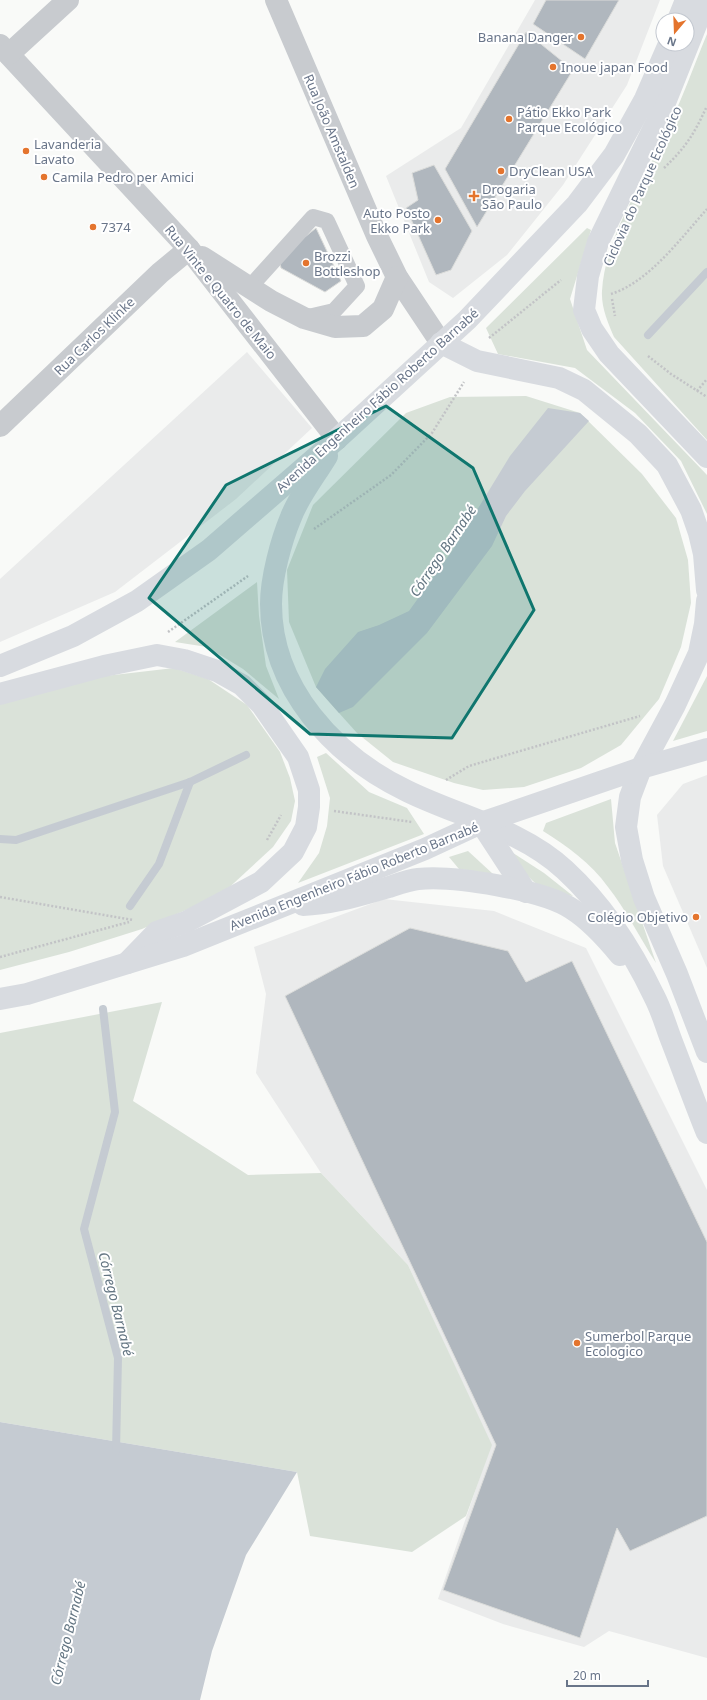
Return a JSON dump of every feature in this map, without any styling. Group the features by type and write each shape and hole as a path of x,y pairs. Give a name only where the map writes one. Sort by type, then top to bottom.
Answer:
{"main road":[{"path":"681,12 686,0"},
{"path":"706,0 660,114 598,242 588,276 584,310 592,329 609,354 707,457"},
{"name":"Avenida Engenheiro Fábio Roberto Barnabé","path":"0,666 72,636 137,601 209,550 337,439 466,320 577,204 614,155 645,99 666,52"},
{"path":"441,343 477,361 559,378 584,390 638,434 667,465 690,510 699,533 704,554 707,590"},
{"path":"337,439 291,515 278,554 271,602 273,632 282,664 298,699 322,730 341,748 373,773 407,792 481,823 512,834 563,868 588,892 612,924 655,997 707,1133"},
{"path":"707,601 705,624 699,653 675,705 641,768 630,797 626,827 632,860 644,898 677,974 707,1052"},
{"path":"0,694 104,666 157,655 184,660 217,671 242,685 262,705 298,757 309,790 309,807 306,827 293,852 261,882 186,922 157,932 124,965"},
{"name":"Avenida Engenheiro Fábio Roberto Barnabé","path":"0,999 28,994 183,946 425,849 481,823 641,768 707,749"},
{"path":"481,823 526,892"},
{"path":"282,906 325,904 418,879 463,880 526,892 550,898 571,908 590,922 616,950 655,997"}],"street":[{"path":"3,54 68,0"},
{"name":"Rua João Amstalden","path":"276,0 377,236 397,277 441,343"},
{"name":"Rua Vinte e Quatro de Maio","path":"3,54 189,249 337,439"},
{"path":"189,249 271,301 304,318 335,327 363,326 383,309 397,277"},
{"name":"Rua Carlos Klinke","path":"0,426 160,273 189,249"}],"lane":[{"path":"250,287 313,218 327,221 357,286 334,311 304,318"}],"path":[{"path":"663,169 684,149 695,133 707,106"},
{"path":"611,294 620,291 648,272 707,209"},
{"path":"491,335 564,278"},
{"path":"611,289 617,320"},
{"path":"645,354 671,374 707,397"},
{"path":"697,391 707,379"},
{"path":"446,780 469,766 646,715"},
{"path":"266,842 283,809"},
{"path":"329,810 418,823"},
{"path":"0,897 135,921 0,957"}],"highlighted area":[{"path":"386,406 473,468 534,610 452,738 310,734 149,598 226,485"}],"shaded area":[{"path":"535,0 660,0 627,85 563,185 507,255 453,298 429,282 386,176 461,128"},
{"path":"707,34 707,440 614,337 605,315 602,291 610,251 617,231 671,123"},
{"path":"587,228 591,230 570,299 587,350 707,475 707,514 681,461 635,413 575,368 498,354 486,328"},
{"path":"247,352 312,428 236,499 115,592 0,642 0,579"},
{"path":"526,396 580,413 642,474 676,518 688,560 691,603 681,647 659,699 621,745 581,768 524,787 483,790 454,783 393,762 357,733 339,713 316,687 289,622 287,570 313,505 406,413 450,397"},
{"path":"257,582 259,616 266,666 279,699 243,669 207,647 175,642"},
{"path":"174,668 208,679 247,705 280,752 290,778 295,801 291,821 273,847 221,895 142,929 69,952 0,970 0,700 105,676"},
{"path":"707,676 707,731 673,741"},
{"path":"326,753 369,792 407,808 424,834 298,883 319,853 327,826 330,798 317,757"},
{"name":"Colégio Objetivo","path":"707,775 707,968 663,866 657,815 683,784"},
{"path":"611,799 615,843 656,963 621,905 601,878 578,856 543,831 546,823"},
{"path":"468,851 493,874 459,869 449,857"},
{"path":"510,851 544,873 573,896 550,893 534,882 512,861"},
{"path":"384,899 494,911 586,948 707,1190 707,1242 572,961 526,982 508,951 410,928 285,996 496,1445 443,1590 579,1638 617,1528 630,1551 707,1516 707,1658 609,1631 584,1647 503,1624 438,1599 491,1445 408,1265 321,1173 256,1073 266,994 254,947"},
{"path":"162,1002 133,1101 248,1175 321,1173 408,1265 492,1445 466,1516 412,1552 310,1536 297,1472 0,1422 0,1033"}],"water":[{"path":"548,408 580,413 589,421 525,491 506,516 492,546 427,633 353,707 339,713 316,687 325,669 358,632 379,625 409,611 452,551 510,456"},
{"path":"0,1422 297,1472 246,1555 212,1651 200,1700 0,1700"}],"building":[{"path":"546,0 619,0 585,59 533,24"},
{"name":"Pátio Ekko Park Parque Ecológico","path":"526,32 573,70 477,227 445,169"},
{"name":"Auto Posto Ekko Park","path":"434,165 472,231 451,270 436,275 406,208 418,200 412,173"},
{"name":"Brozzi Bottleshop","path":"316,228 341,281 325,292 281,268 279,258"},
{"name":"Sumerbol Parque Ecologico","path":"410,928 508,951 526,982 572,961 707,1242 707,1516 630,1551 617,1528 580,1638 443,1590 496,1445 285,996"}],"waterway":[{"name":"Córrego Barnabé","path":"648,335 707,272"},
{"path":"0,839 16,840 190,782 246,755"},
{"name":"Córrego Barnabé","path":"130,906 159,864 190,782"},
{"name":"Córrego Barnabé","path":"103,1009 115,1112 84,1229 118,1358 116,1451"}],"place":[{"name":"Banana Danger","path":"581,37"},
{"name":"Inoue japan Food","path":"553,67"},
{"name":"Pátio Ekko Park Parque Ecológico","path":"509,119"},
{"name":"Lavanderia Lavato","path":"26,151"},
{"name":"DryClean USA","path":"501,171"},
{"name":"Camila Pedro per Amici","path":"44,177"},
{"name":"Drogaria São Paulo","path":"474,196"},
{"name":"Auto Posto Ekko Park","path":"438,220"},
{"name":"7374","path":"93,227"},
{"name":"Brozzi Bottleshop","path":"306,263"},
{"name":"Colégio Objetivo","path":"696,917"},
{"name":"Sumerbol Parque Ecologico","path":"577,1343"}]}
